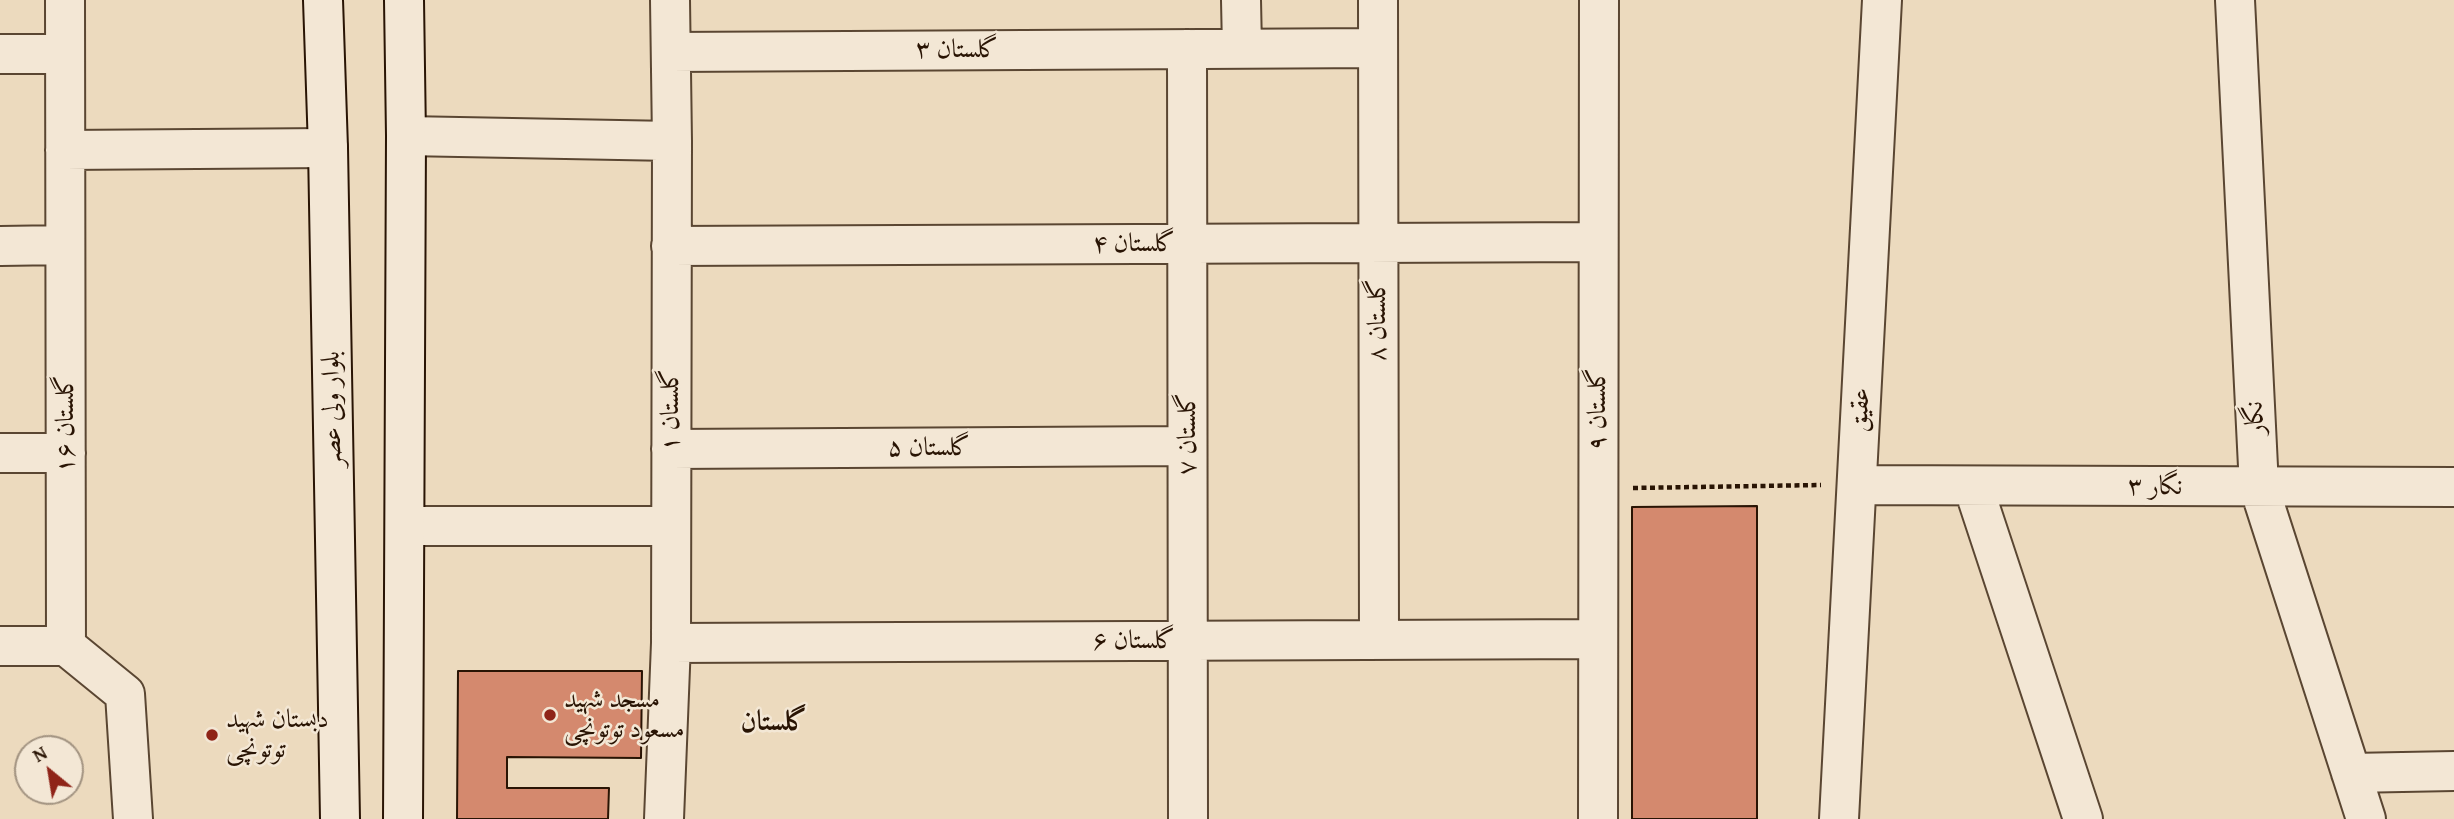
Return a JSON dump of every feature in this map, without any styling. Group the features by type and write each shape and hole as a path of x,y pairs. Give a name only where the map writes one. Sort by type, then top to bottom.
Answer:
{"street":[{"name":"گلستان ۱۶","path":"65,0 66,646"},
{"name":"بلوار ولی عصر","path":"323,0 340,819"},
{"path":"403,819 406,136 404,0"},
{"name":"گلستان ۱","path":"664,819 671,643 670,0"},
{"path":"1241,0 1242,48"},
{"name":"گلستان ۸","path":"1378,0 1379,640"},
{"name":"گلستان ۹","path":"1598,819 1599,0"},
{"name":"عقیق","path":"1839,819 1882,0"},
{"name":"نگار","path":"2235,0 2259,487 2366,819"},
{"name":"گلستان ۳","path":"671,52 1378,48"},
{"name":"گلستان ۷","path":"1188,49 1188,819"},
{"path":"0,54 65,54"},
{"path":"406,136 672,141"},
{"path":"65,150 328,148"},
{"name":"گلستان ۴","path":"671,246 1598,242"},
{"path":"0,246 65,245"},
{"name":"گلستان ۵","path":"671,449 1188,446"},
{"path":"0,453 66,453"},
{"name":"نگار ۳","path":"1857,485 2454,487"},
{"path":"1973,486 2082,819"},
{"path":"405,526 671,526"},
{"name":"گلستان ۶","path":"671,643 1598,639"},
{"path":"0,646 66,646 125,694 133,819"},
{"path":"2351,773 2454,771"}],"path":[{"path":"1598,489 1857,485"}],"building":[{"path":"1757,506 1757,819 1632,819 1632,507"},
{"path":"458,671 642,671 641,758 507,757 507,788 609,788 608,819 457,819"}],"place":[{"name":"مسجد شهید مسعود توتونچی","path":"550,715"},
{"name":"دبستان شهید توتونچی","path":"212,735"}],"district":[{"name":"گلستان","path":"774,723"}]}
